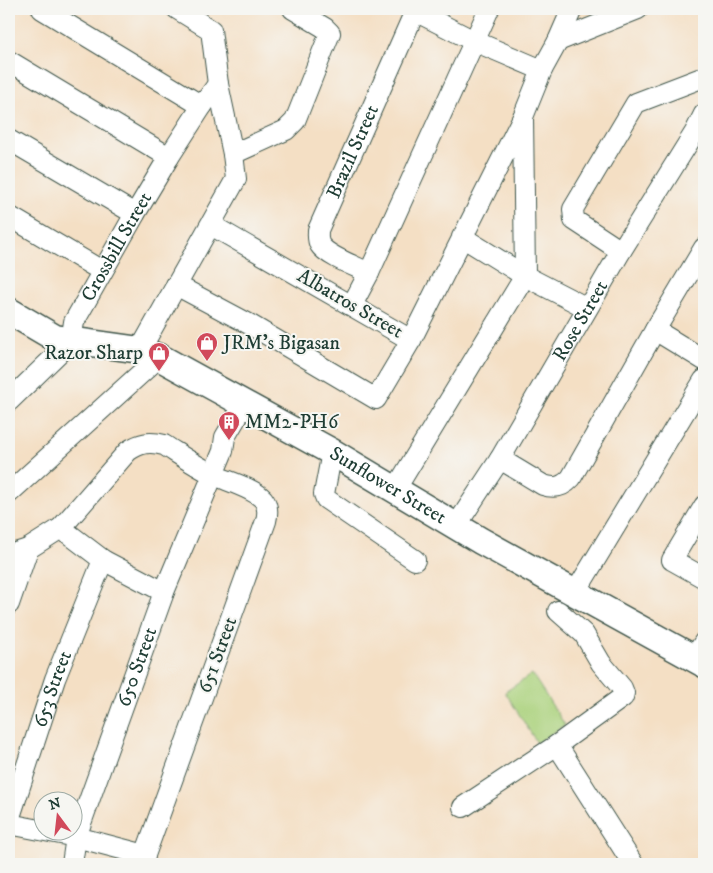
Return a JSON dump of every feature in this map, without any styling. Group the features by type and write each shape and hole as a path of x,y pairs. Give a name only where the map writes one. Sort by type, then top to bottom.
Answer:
{"main road":[{"name":"Sunflower Street","path":"9,311 55,338 149,353 332,452 456,526 566,602 662,642 701,655"}],"street":[{"path":"42,9 202,106"},
{"path":"10,492 149,353 176,285 236,179 233,154 218,84 211,30 177,9"},
{"path":"233,154 286,130 295,121 329,37 328,30 293,9"},
{"path":"352,305 369,273 489,9"},
{"path":"411,340 523,118 542,70 558,42 572,9"},
{"path":"558,42 638,9"},
{"path":"416,10 474,42 542,70"},
{"name":"Brazil Street","path":"369,273 325,251 320,244 318,230 416,10"},
{"path":"9,61 169,157"},
{"path":"621,251 574,220 572,209 636,103 704,77"},
{"name":"Crossbill Street","path":"71,341 74,322 102,271 169,157 218,84"},
{"name":"Rose Street","path":"456,526 500,459 621,251 700,135 704,114"},
{"path":"395,490 525,276 523,118"},
{"path":"9,140 135,214"},
{"path":"9,216 102,271"},
{"name":"Albatros Street","path":"176,285 249,324 376,399 411,340 211,226"},
{"path":"462,237 525,276 587,308"},
{"path":"500,459 543,485 558,487 571,478 654,330 704,248"},
{"path":"654,330 704,360"},
{"path":"9,401 71,341"},
{"path":"463,806 557,745 623,698 624,693 601,663 566,602 704,380"},
{"name":"650 Street","path":"82,820 164,592 223,451 225,437 250,406"},
{"path":"9,555 28,549 61,528 128,452 145,442 164,445 213,474"},
{"path":"332,452 324,494 326,499 415,560"},
{"name":"651 Street","path":"144,860 268,513 262,498 256,493 213,474"},
{"path":"704,506 672,560 704,578"},
{"path":"61,528 103,560 164,592"},
{"path":"9,604 28,549"},
{"name":"653 Street","path":"9,822 55,679 103,560"},
{"path":"557,745 633,864"},
{"path":"9,822 32,827"},
{"path":"82,839 144,860"},
{"name":"650 Street","path":"72,864 76,840"}],"green space":[{"path":"532,674 565,725 537,743 505,692"}],"place":[{"name":"JRM's Bigasan","path":"207,362"},
{"name":"Razor Sharp","path":"159,372"},
{"name":"MM2-PH6","path":"229,441"}]}
